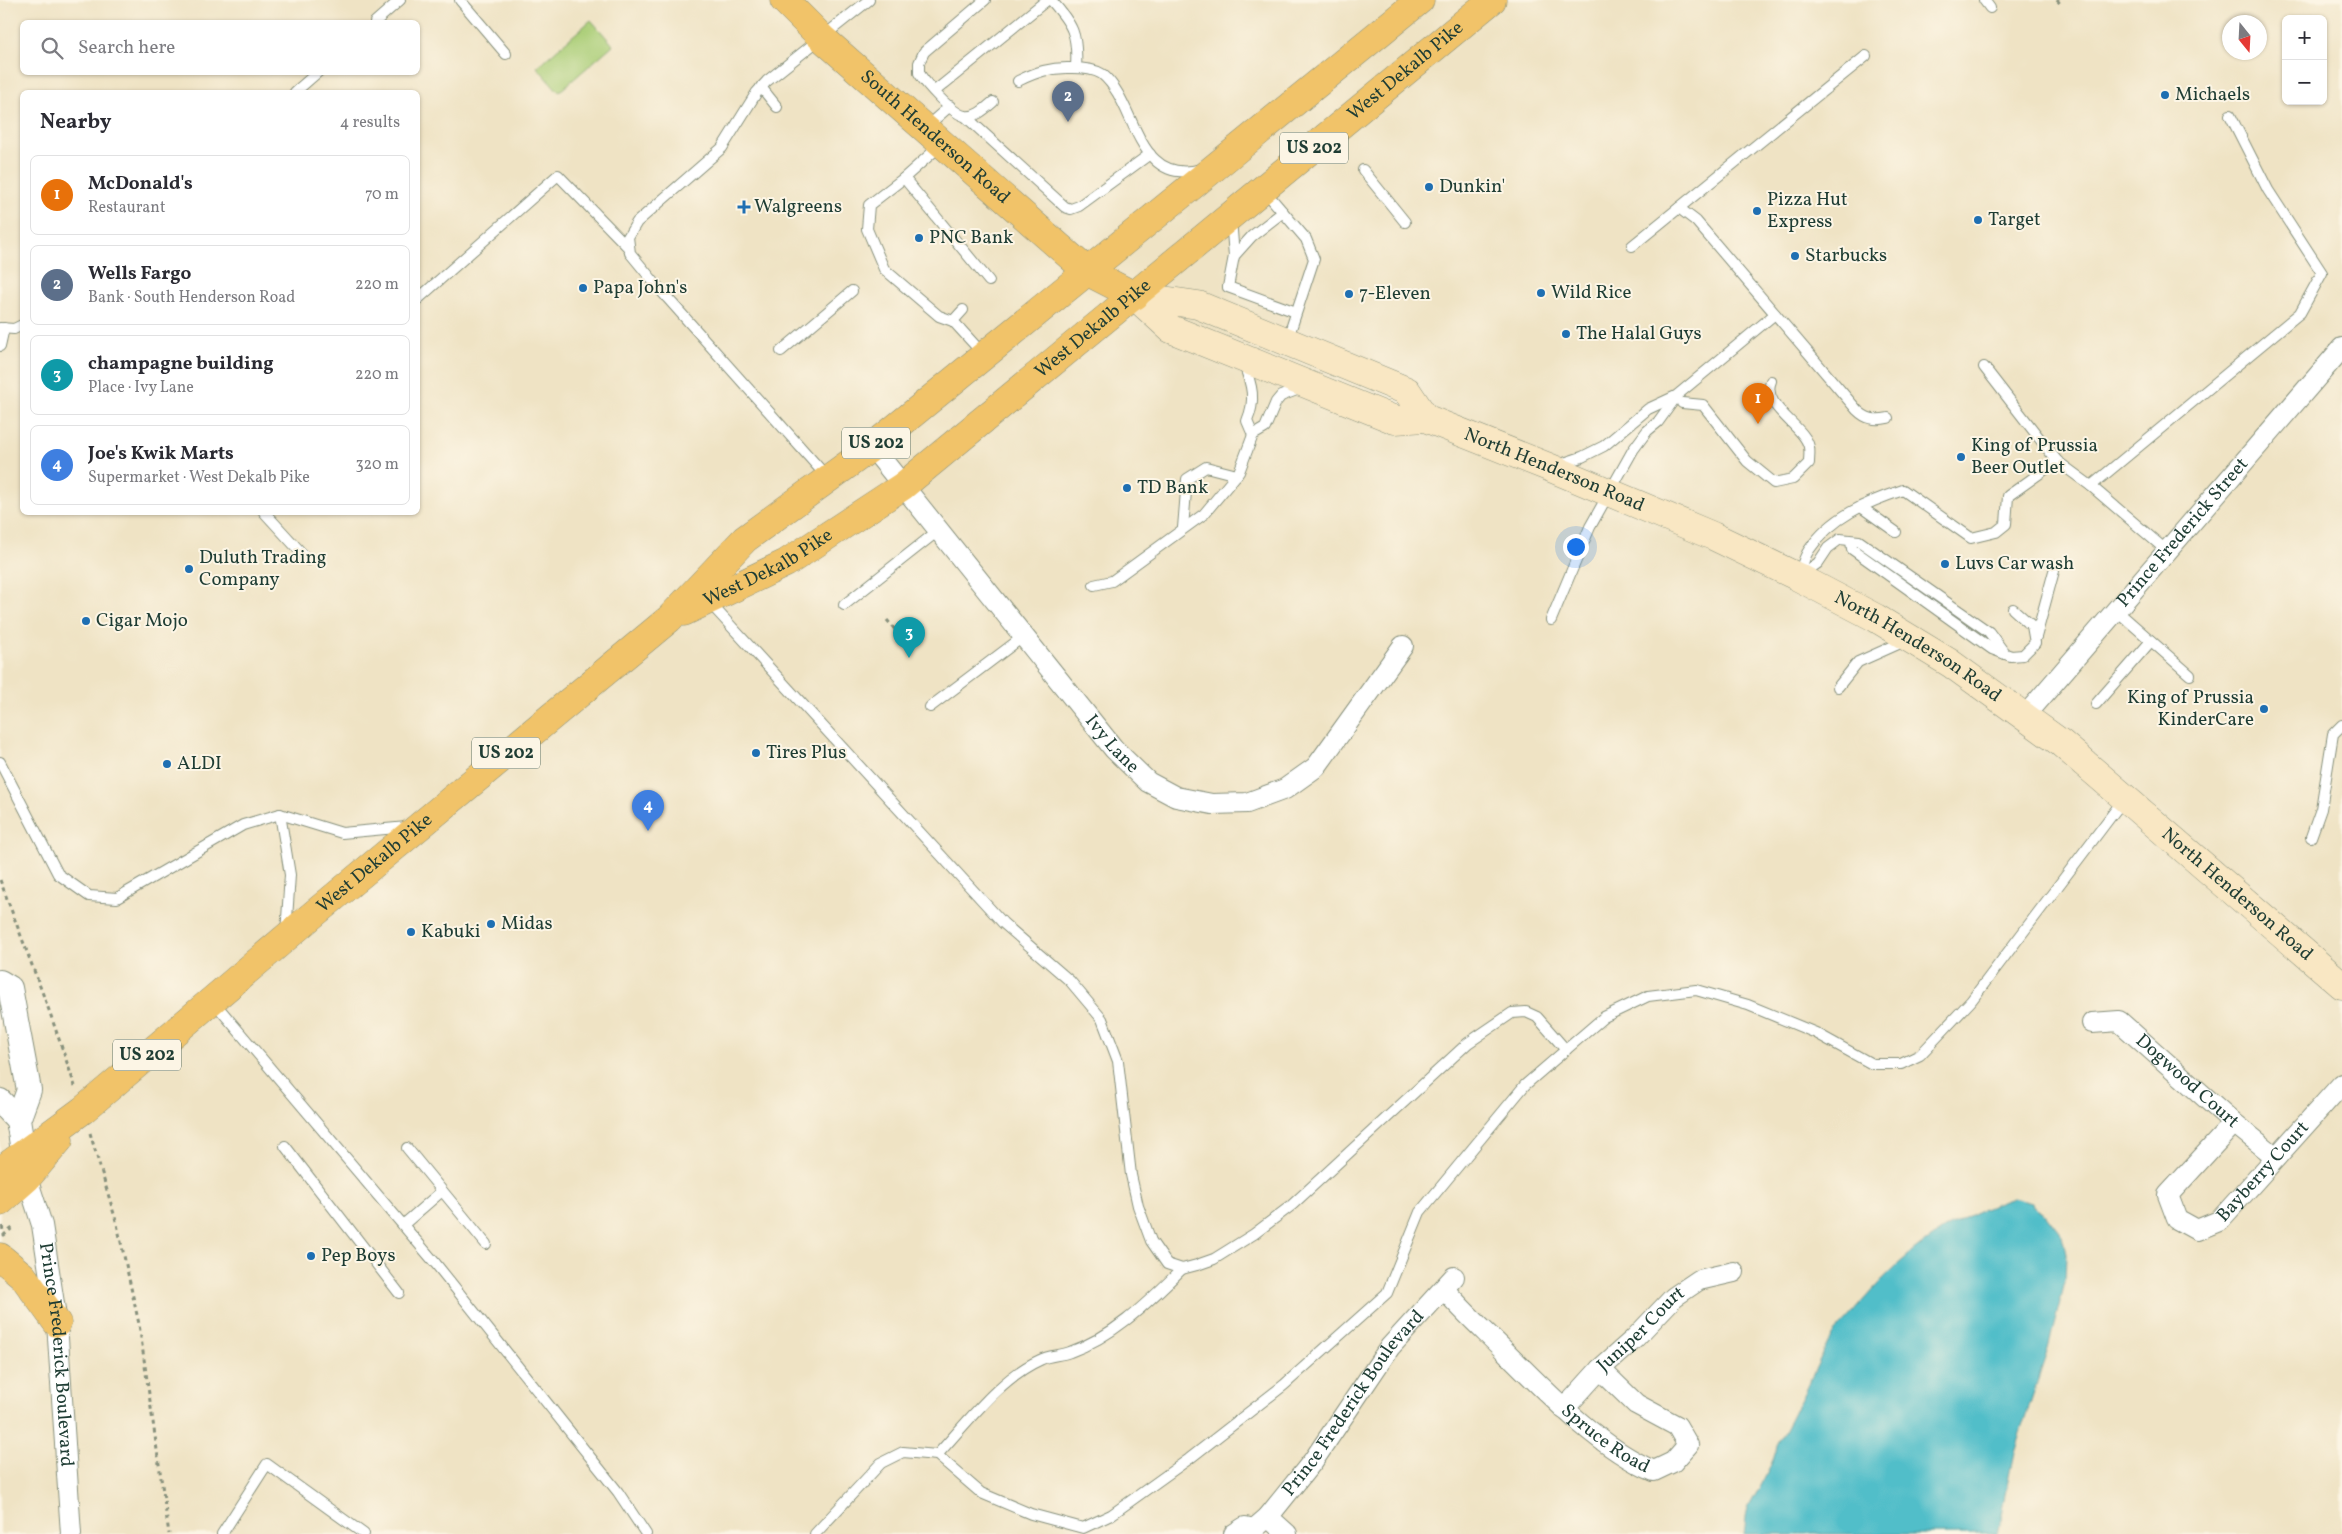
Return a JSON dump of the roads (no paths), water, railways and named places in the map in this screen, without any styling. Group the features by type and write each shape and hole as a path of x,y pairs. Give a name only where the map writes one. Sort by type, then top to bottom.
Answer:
{"main road":[{"name":"South Henderson Road","path":"784,0 822,38 1088,272"},
{"name":"West Dekalb Pike","path":"702,595 745,538 872,446 1420,0"},
{"name":"West Dekalb Pike","path":"1,1214 25,1166 83,1110 286,937 669,619 702,595 786,563 903,486 1492,0"},
{"name":"North Henderson Road","path":"1088,272 1135,296 1171,329 1395,420 1425,418 1610,492 1713,536 1798,577 1876,618 1950,663 2060,743 2342,985"},
{"name":"North Henderson Road","path":"1135,296 1198,305 1407,391 1425,418"},
{"name":"West Dekalb Pike","path":"0,1170 25,1166"},
{"path":"0,1257 23,1276 58,1323"}],"street":[{"name":"Prince Frederick Street","path":"2024,716 2342,348"},
{"name":"Ivy Lane","path":"872,446 1114,749 1148,782 1176,797 1212,804 1247,803 1284,789 1316,767 1403,646"},
{"path":"0,982 10,988 29,1090 18,1120 25,1166"},
{"name":"Dogwood Court","path":"2092,1023 2120,1021 2276,1157"},
{"name":"Bayberry Court","path":"2234,1122 2168,1195 2177,1219 2197,1230 2219,1221 2342,1084"},
{"path":"0,1101 18,1120"},
{"name":"Prince Frederick Boulevard","path":"25,1166 42,1225 58,1323 71,1534"},
{"name":"Juniper Court","path":"1564,1409 1600,1369 1634,1339 1674,1297 1699,1280 1734,1272"},
{"name":"Prince Frederick Boulevard","path":"1259,1527 1313,1461 1390,1347 1449,1283"},
{"name":"Spruce Road","path":"1449,1283 1461,1310 1564,1409 1635,1463 1654,1471 1673,1462 1688,1446 1677,1426 1636,1404 1600,1369"},
{"path":"1234,1534 1245,1527 1259,1527 1288,1534"}],"lane":[{"path":"376,20 400,0"},
{"path":"460,0 506,54"},
{"path":"827,478 663,293 630,253 628,247 630,230 722,148 761,87 869,0"},
{"path":"985,0 924,52 919,62 919,73 957,113 966,117 1065,207 1071,209 1079,206 1150,154"},
{"path":"935,91 1049,0 1069,21 1074,30 1077,43 1076,68"},
{"path":"1632,246 1866,56"},
{"path":"1018,82 1046,69 1076,68 1100,73 1112,84 1138,137 1156,161 1170,168 1185,172 1223,162"},
{"path":"297,90 315,75"},
{"path":"761,87 777,107"},
{"path":"966,117 976,115 994,102"},
{"path":"950,106 934,136 904,178 869,205 867,229 884,269 939,316 953,322 984,355"},
{"path":"2091,486 2300,313 2322,274 2268,190 2230,115"},
{"path":"1363,170 1405,222"},
{"path":"420,297 558,175 628,247"},
{"path":"904,178 989,281"},
{"path":"1264,190 1306,239 1314,259 1286,342"},
{"path":"1679,208 1696,221 1857,410 1864,416 1872,419 1888,418"},
{"path":"1234,256 1252,236 1283,212"},
{"path":"1231,217 1234,256 1228,287 1296,312"},
{"path":"781,350 852,291"},
{"path":"953,322 963,310"},
{"path":"1551,620 1590,527 1633,450 1647,431 1679,400 1775,314"},
{"path":"0,346 2,328 14,330 20,327"},
{"path":"1241,357 1253,393 1252,410 1248,421 1253,435"},
{"path":"1984,367 2056,461 2091,486 2167,550"},
{"path":"1551,468 1594,451 1614,438 1648,409 1679,400 1703,405 1747,461 1774,483 1793,478 1809,463 1809,446 1784,413 1771,401 1768,387 1771,381"},
{"path":"1094,585 1112,581 1204,514 1237,475 1253,435 1265,428 1273,407 1281,396 1310,385"},
{"path":"1798,577 1808,550 1836,520 1866,502 1903,490 1971,538 1996,532 2006,524 2008,496 2056,461"},
{"path":"1183,528 1187,480 1206,467 1237,475"},
{"path":"1861,506 1896,532"},
{"path":"267,515 308,560"},
{"path":"844,606 939,530"},
{"path":"1798,577 1818,563 1828,548 1840,539 1859,541 1989,632 2005,654 2011,656 2024,655 2035,643 2054,571"},
{"path":"702,595 1003,924 1070,982 1102,1019 1118,1061 1131,1175 1138,1206 1151,1241 1167,1264 1182,1269"},
{"path":"2012,609 2032,626 2035,643"},
{"path":"2116,610 2190,675"},
{"path":"930,707 1024,636"},
{"path":"1838,686 1858,662 1910,639"},
{"path":"2096,704 2151,641"},
{"path":"2312,837 2321,809 2333,734 2342,725"},
{"path":"0,762 58,874 89,896 117,898 243,825 280,814 342,833 376,832 419,826"},
{"path":"815,1534 881,1463 903,1452 937,1455 981,1493 1031,1514 1083,1528 1111,1515 1189,1459 1284,1385 1387,1293 1420,1212 1525,1085 1604,1018 1648,996 1696,990 1748,1005 1816,1033 1872,1064 1901,1064 1920,1055 1971,1001 2124,798"},
{"path":"280,814 290,875 286,937"},
{"path":"212,1000 403,1225 618,1492 646,1534"},
{"path":"937,1455 992,1396 1013,1377 1040,1359 1070,1352 1108,1334 1137,1313 1182,1269 1214,1259 1254,1234 1468,1043 1512,1013 1526,1012 1537,1017 1566,1050"},
{"path":"285,1146 399,1293"},
{"path":"407,1148 486,1244"},
{"path":"403,1225 442,1191"},
{"path":"222,1534 267,1464 364,1534"}],"water":[{"path":"2013,1198 2032,1203 2033,1207 2045,1214 2062,1236 2066,1254 2065,1282 2048,1349 2014,1452 1997,1534 1744,1534 1749,1507 1770,1467 1777,1445 1832,1335 1888,1273 1925,1242 1965,1218"}],"place":[{"name":"Michaels","path":"2165,95"},
{"name":"Wells Fargo","path":"1068,122"},
{"name":"Dunkin'","path":"1429,187"},
{"name":"Walgreens","path":"744,207"},
{"name":"Pizza Hut Express","path":"1757,211"},
{"name":"Target","path":"1978,220"},
{"name":"PNC Bank","path":"919,238"},
{"name":"Starbucks","path":"1795,256"},
{"name":"Papa John's","path":"583,288"},
{"name":"Wild Rice","path":"1541,293"},
{"name":"7-Eleven","path":"1349,294"},
{"name":"The Halal Guys","path":"1566,334"},
{"name":"McDonald's","path":"1758,424"},
{"name":"King of Prussia Beer Outlet","path":"1961,457"},
{"name":"TD Bank","path":"1127,488"},
{"name":"Luvs Car wash","path":"1945,564"},
{"name":"Duluth Trading Company","path":"189,569"},
{"name":"Cigar Mojo","path":"86,621"},
{"name":"champagne building","path":"909,658"},
{"name":"King of Prussia KinderCare","path":"2264,709"},
{"name":"Tires Plus","path":"756,753"},
{"name":"ALDI","path":"167,764"},
{"name":"Joe's Kwik Marts","path":"648,831"},
{"name":"Midas","path":"491,924"},
{"name":"Kabuki","path":"411,932"},
{"name":"Pep Boys","path":"311,1256"}]}
